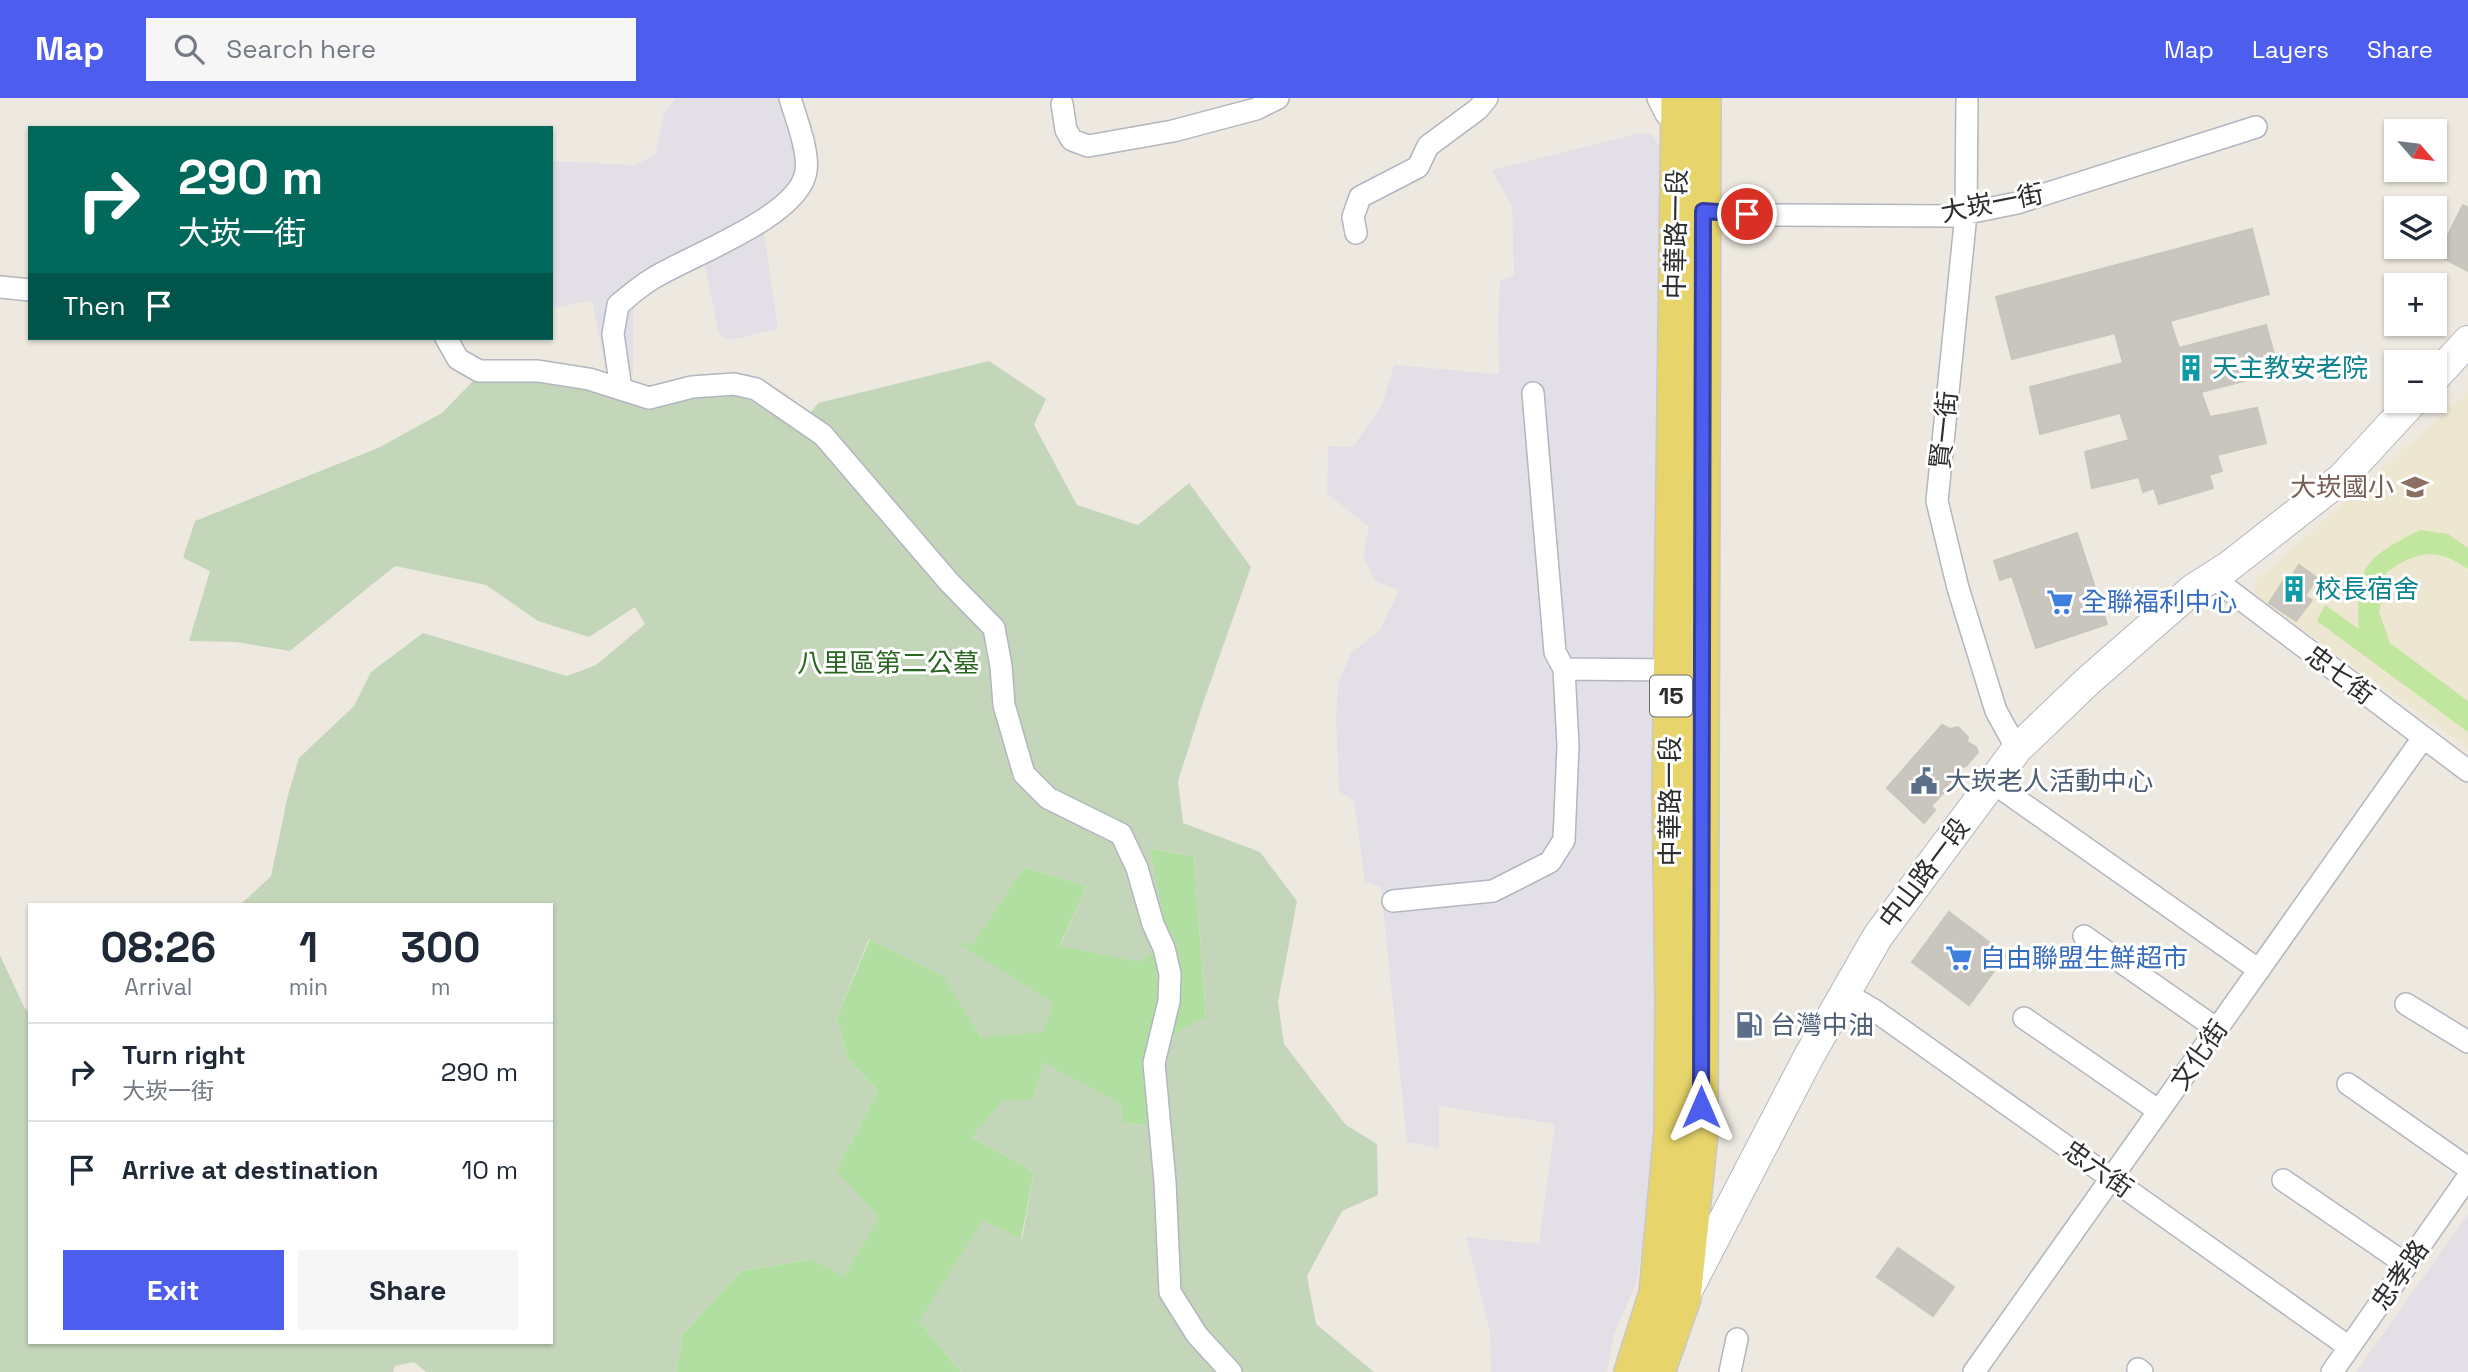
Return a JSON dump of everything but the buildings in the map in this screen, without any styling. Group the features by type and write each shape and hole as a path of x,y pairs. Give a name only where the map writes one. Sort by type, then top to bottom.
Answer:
{"main road":[{"name":"中華路一段","path":"1670,1295 1701,1135 1690,210 1684,106"},
{"name":"中華路一段","path":"1670,1295 1671,670 1690,210"},
{"path":"2447,364 2468,341"},
{"name":"中山路一段","path":"1670,1295 1762,1144 1878,936 2017,748 2109,662 2192,590 2213,578 2342,478 2402,413"},
{"name":"15","path":"1631,1372 1670,1295"},
{"name":"15","path":"1658,1372 1670,1295"}],"street":[{"path":"621,389 614,334 618,305 652,279 778,211 796,192 807,172 803,142 790,98"},
{"path":"1062,104 1066,130 1072,140 1088,146 1173,131 1256,109 1278,98"},
{"path":"1356,233 1353,217 1360,197 1418,167 1429,146 1478,109 1487,98"},
{"name":"賢一街","path":"1967,98 1966,214 1937,501 1958,588 1996,711 2017,748"},
{"name":"大崁一街","path":"1690,210 1795,215 1953,216 2017,203 2256,127"},
{"path":"0,287 28,290"},
{"path":"447,340 457,359 479,371 538,370 589,379 649,398 692,387 734,384 756,389 823,435 949,582 994,628 1004,705 1024,774 1048,798 1121,834 1137,867 1153,924 1164,948 1170,974 1169,1001 1154,1063 1166,1182 1170,1292 1197,1335 1231,1372"},
{"path":"1393,901 1493,891 1550,862 1564,840 1568,746 1564,669 1555,652 1533,393"},
{"name":"忠七街","path":"2213,578 2468,771"},
{"path":"1564,669 1671,670"},
{"name":"文化街","path":"1974,1372 2423,738"},
{"path":"1992,782 2259,970"},
{"path":"2084,936 2217,1029"},
{"name":"忠六街","path":"1845,993 1885,1018 2349,1347"},
{"path":"2406,1004 2468,1042"},
{"path":"2024,1018 2159,1111"},
{"path":"2348,1084 2468,1168"},
{"name":"忠孝路","path":"2332,1372 2468,1177"},
{"path":"2283,1180 2407,1265"},
{"path":"1730,1372 1737,1339"}],"shaded area":[{"path":"675,98 792,98 805,194 764,233 778,329 730,340 719,334 704,262 633,298 633,375 605,367 592,300 553,306 553,161 634,165 655,155 664,113"},
{"path":"1641,133 1652,135 1660,147 1654,1194 1636,1283 1614,1335 1607,1372 1491,1372 1490,1333 1466,1237 1539,1244 1555,1124 1439,1106 1439,1148 1407,1142 1381,887 1365,882 1354,801 1339,791 1336,717 1338,683 1351,653 1380,630 1399,590 1375,581 1363,555 1369,527 1327,494 1328,446 1353,447 1382,405 1394,365 1499,374 1500,280 1514,276 1512,206 1491,170"},
{"name":"大崁國小","path":"2468,392 2468,748 2255,595 2255,582"},
{"path":"2468,1214 2468,1372 2356,1372"}],"green space":[{"name":"八里區第二公墓","path":"989,361 1046,399 1034,425 1077,505 1138,525 1189,483 1251,567 1178,781 1183,823 1260,852 1297,901 1278,1002 1284,1044 1346,1125 1377,1144 1378,1195 1342,1211 1307,1276 1316,1324 1374,1372 961,1372 919,1321 983,1220 1022,1239 1034,1172 972,1137 1002,1101 1034,1099 1043,1062 1121,1104 1123,1123 1163,1126 1153,1044 1206,1017 1194,856 1150,848 1167,939 1141,962 1060,946 1087,886 1024,867 973,944 956,942 1054,1003 1042,1032 981,1037 943,976 869,939 837,1017 848,1059 878,1091 836,1170 879,1217 844,1277 812,1259 741,1271 682,1335 677,1372 426,1372 414,1362 395,1366 393,1372 0,1372 0,955 28,1012 28,1344 553,1344 553,903 242,903 271,876 288,795 299,758 354,706 371,672 423,633 567,676 596,665 645,624 635,607 589,637 538,621 486,585 395,566 290,651 236,642 189,641 210,571 183,558 195,521 378,448 442,413 477,377 580,385 665,403 722,393 750,397 800,426 818,403"},
{"path":"2420,530 2448,534 2468,548 2468,569 2437,555 2427,554 2408,560 2387,572 2379,612 2390,643 2468,701 2468,732 2317,621 2325,605 2359,629 2360,590 2362,577 2368,566 2387,548"},
{"path":"1149,848 1194,856 1206,1017 1163,1126 1122,1123 1043,1063 1034,1099 972,1137 1034,1172 1021,1239 919,1321 961,1372 677,1372 682,1335 741,1271 812,1259 836,1170 878,1091 848,1059 837,1017 870,939 944,976 981,1037 1053,1003 955,942 973,943 1024,867 1087,886 1060,945 1167,939"}],"place":[{"name":"天主教安老院","path":"2191,368"},
{"name":"大崁國小","path":"2415,487"},
{"name":"校長宿舍","path":"2294,589"},
{"name":"全聯福利中心","path":"2060,602"},
{"name":"大崁老人活動中心","path":"1924,781"},
{"name":"自由聯盟生鮮超市","path":"1959,958"},
{"name":"台灣中油","path":"1749,1025"}],"route":[{"path":"1701,1107 1703,211 1747,214"}]}
